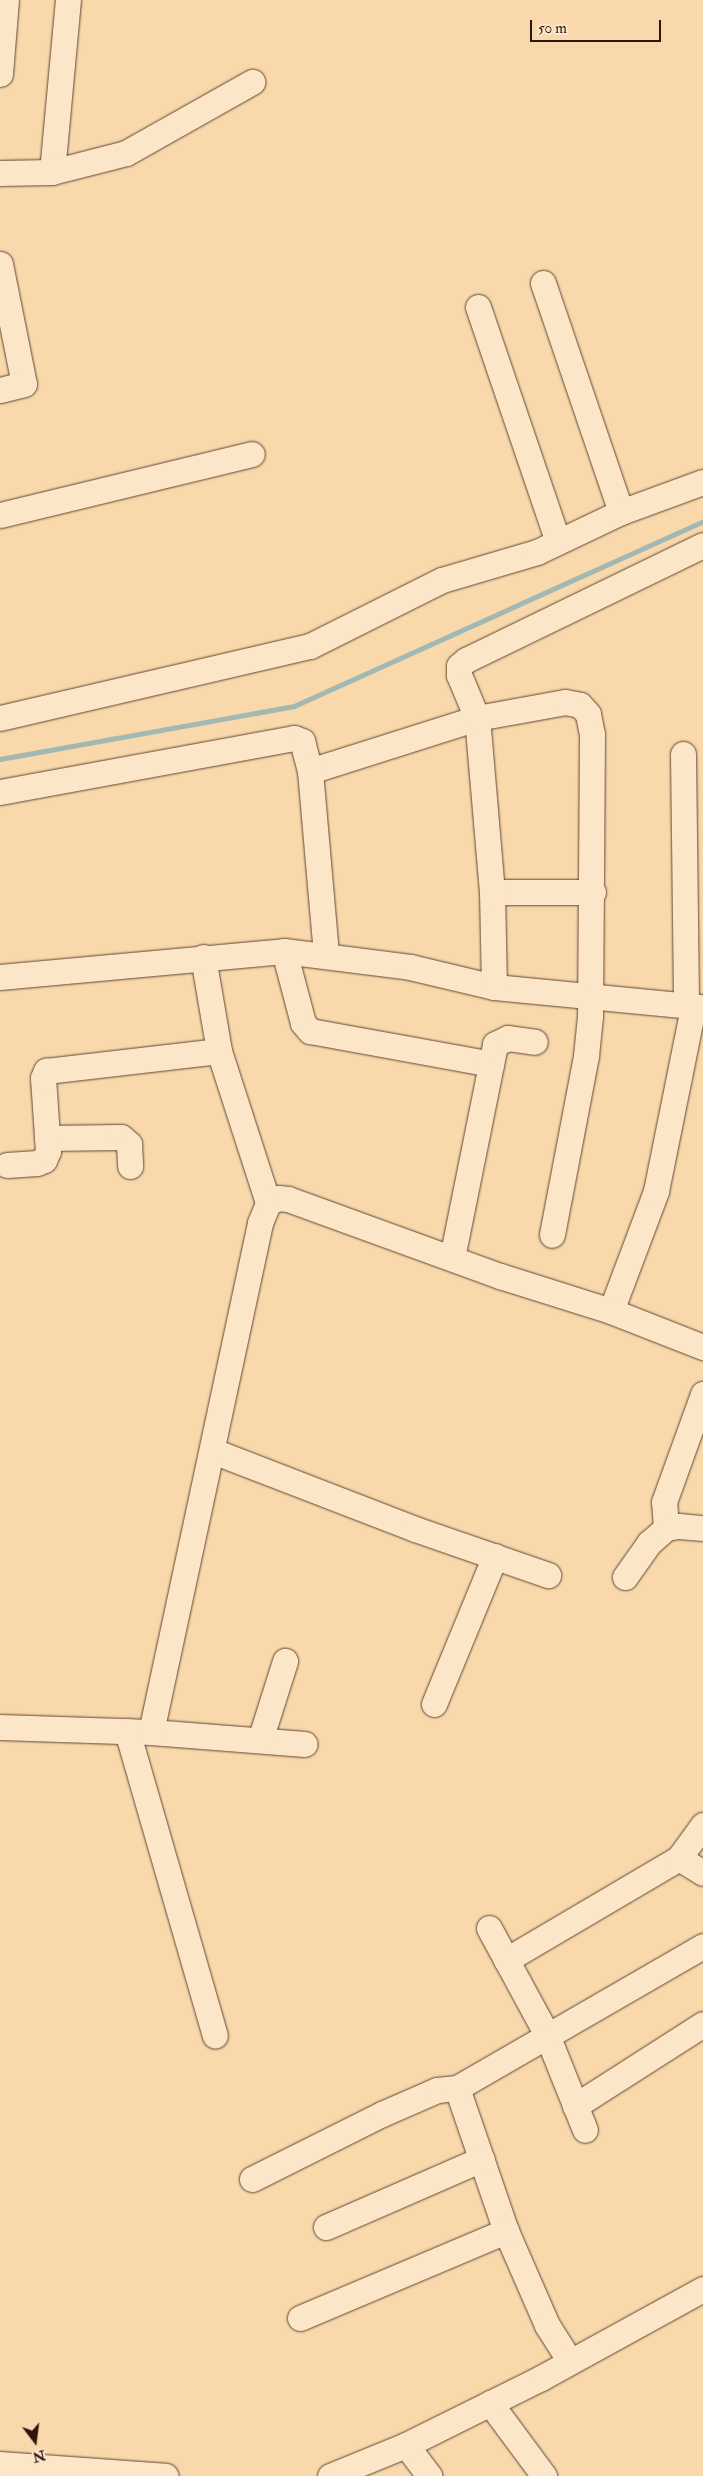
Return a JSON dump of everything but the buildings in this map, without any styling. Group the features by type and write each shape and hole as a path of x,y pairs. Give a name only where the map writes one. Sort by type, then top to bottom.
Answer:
{"street":[{"path":"0,74 6,0"},
{"path":"52,172 68,0"},
{"path":"0,173 52,172 126,153 252,82"},
{"path":"0,264 24,384 0,390"},
{"path":"542,283 621,512"},
{"path":"478,306 558,542"},
{"path":"0,515 252,454"},
{"path":"0,718 310,646 442,580 537,552 621,512 703,482"},
{"path":"494,987 492,892 477,718 459,675 459,666 466,660 703,545"},
{"path":"310,771 477,718 565,702 580,705 588,714 592,734 593,892 586,1056 552,1235"},
{"path":"0,792 294,738 306,747 310,771 326,956"},
{"path":"611,1311 656,1191 694,1006 683,754"},
{"path":"492,892 593,892"},
{"path":"0,977 284,951 410,967 494,987 694,1006"},
{"path":"284,951 303,1023 310,1031 491,1064"},
{"path":"151,1732 213,1451 260,1223 268,1203 219,1051 203,957"},
{"path":"452,1258 495,1044 501,1040 536,1042"},
{"path":"7,1165 37,1163 44,1160 47,1138 44,1078 46,1071 52,1068 219,1051"},
{"path":"47,1138 122,1137 130,1144 130,1166"},
{"path":"268,1203 278,1198 288,1199 452,1258 611,1311 703,1347"},
{"path":"666,1528 664,1502 703,1394"},
{"path":"213,1451 548,1575"},
{"path":"625,1576 649,1543 666,1528 680,1526 703,1528"},
{"path":"434,1704 495,1556"},
{"path":"260,1740 285,1661"},
{"path":"0,1726 151,1732 305,1744"},
{"path":"127,1731 215,2036"},
{"path":"506,1960 679,1858 703,1825"},
{"path":"679,1858 703,1873"},
{"path":"489,1928 547,2035 585,2130"},
{"path":"252,2178 391,2110 437,2090 457,2088 703,1946"},
{"path":"575,2106 703,2024"},
{"path":"457,2088 506,2231 547,2325 569,2360"},
{"path":"326,2227 482,2159"},
{"path":"300,2318 506,2231"},
{"path":"330,2476 406,2445 490,2403 703,2289"},
{"path":"490,2403 544,2476"},
{"path":"406,2445 429,2476"},
{"path":"0,2464 166,2476"}],"waterway":[{"path":"0,759 294,706 703,521"}]}
